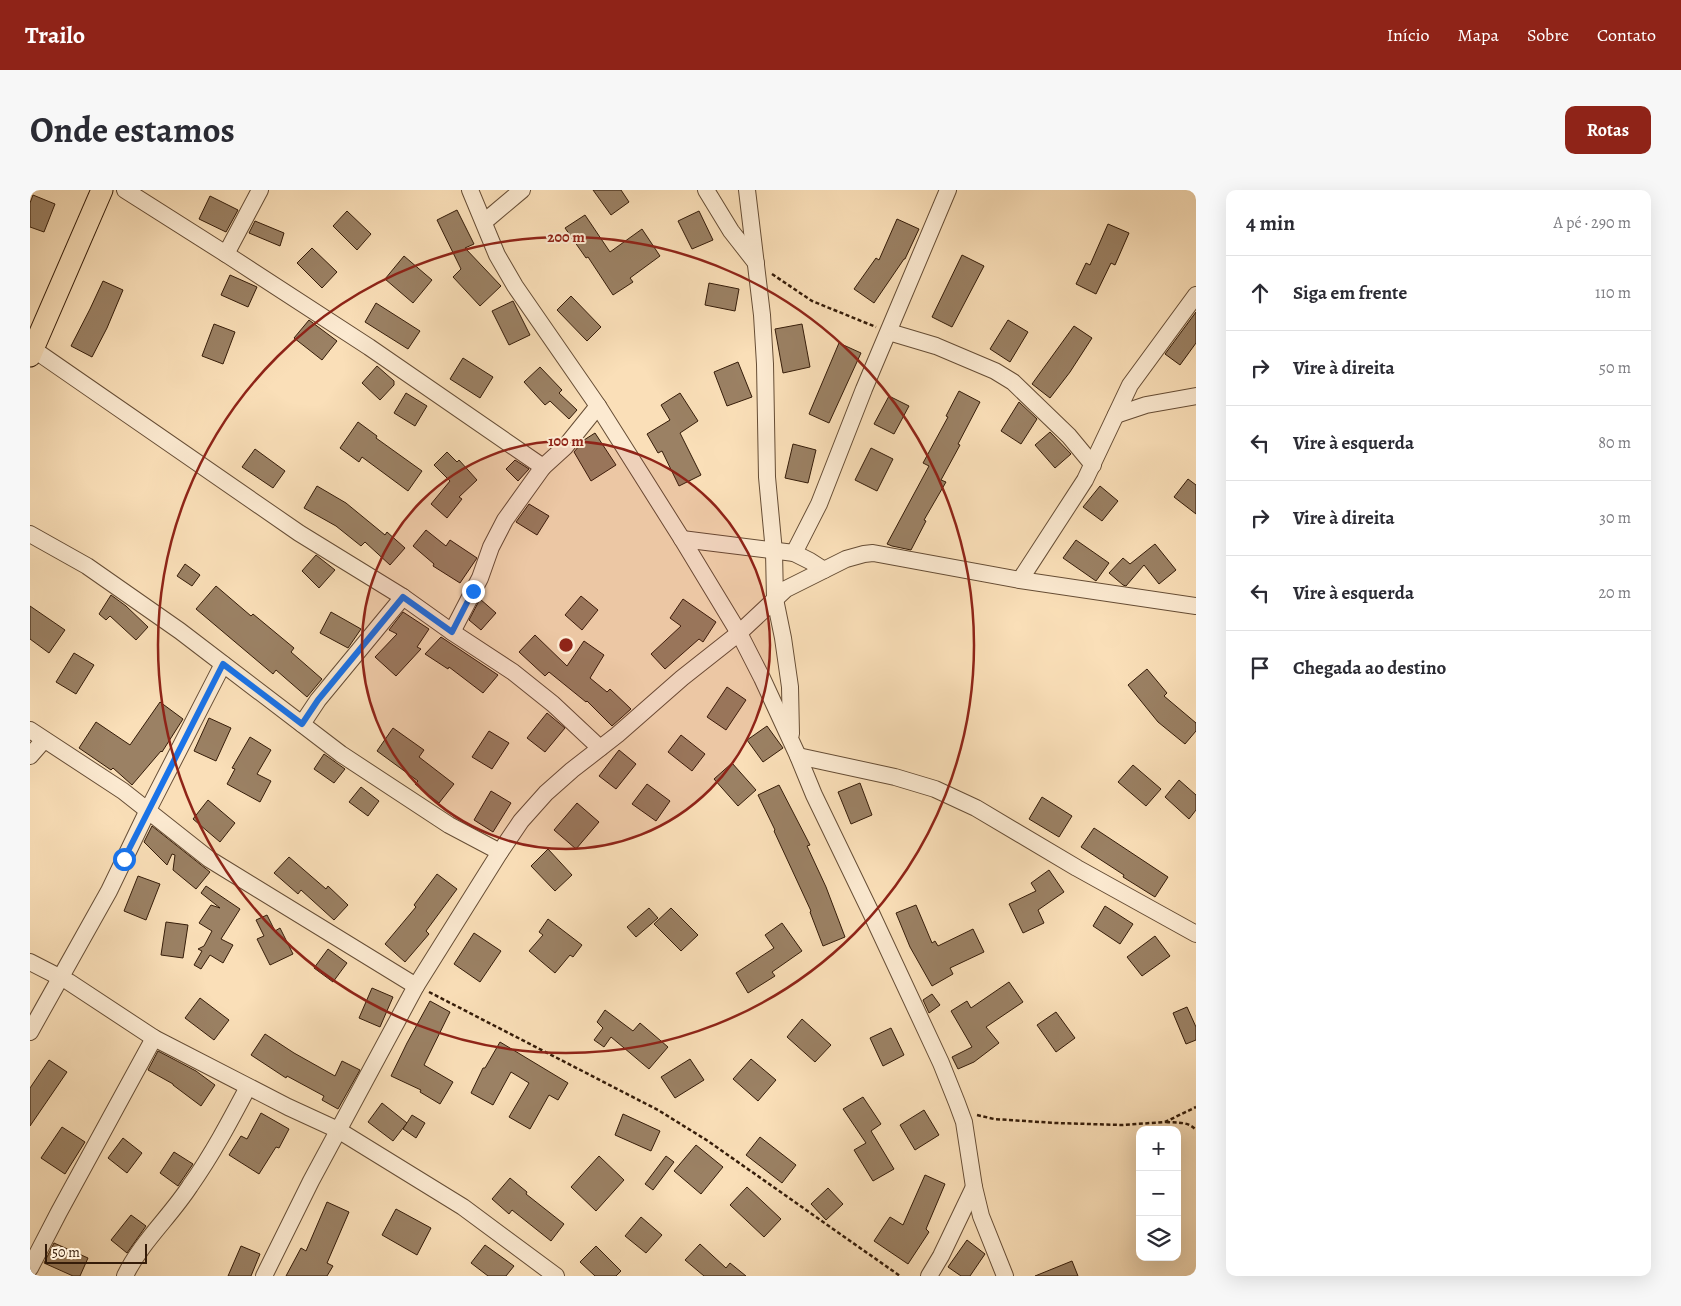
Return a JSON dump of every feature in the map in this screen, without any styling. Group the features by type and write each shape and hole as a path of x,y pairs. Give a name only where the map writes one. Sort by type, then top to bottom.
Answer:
{"main road":[{"path":"31,353 102,190"}],"street":[{"path":"125,190 369,347 542,467"},
{"path":"226,254 260,190"},
{"path":"470,190 497,255 515,286 598,406 739,633 795,748 814,795 941,1063 964,1122 974,1187 981,1216 1005,1276"},
{"path":"484,222 522,190"},
{"path":"706,190 736,238 756,263"},
{"path":"747,190 762,315 767,477 774,552 775,599 790,687 795,748"},
{"path":"794,553 819,504 888,332 948,190"},
{"path":"1020,580 1085,480 1130,385 1196,296"},
{"path":"888,332 936,346 995,371 1013,382 1069,436 1093,465"},
{"path":"31,353 299,533 403,597 513,672 553,704 600,748"},
{"path":"1116,415 1146,405 1196,396"},
{"path":"452,632 480,578 491,547 505,520 542,467 565,447 598,406"},
{"path":"30,534 87,566 223,664 341,754 441,820 500,852"},
{"path":"682,539 794,553 824,570"},
{"path":"264,1276 338,1130 416,986 521,821 546,793 682,678 739,633 786,589 846,559 873,553 1020,580 1196,606"},
{"path":"302,724 318,700 403,597"},
{"path":"30,1032 59,977 109,891 223,664"},
{"path":"30,730 122,791 209,859 416,986"},
{"path":"30,756 44,740"},
{"path":"795,748 935,789 976,808 1196,934"},
{"path":"30,962 59,977 154,1038 288,1108 338,1130 463,1206 556,1276"},
{"path":"30,1268 154,1038"},
{"path":"125,1276 147,1241 190,1188 219,1141 248,1087"},
{"path":"929,1276 941,1256 974,1187"}],"path":[{"path":"756,263 812,301 888,332"},
{"path":"416,986 658,1110 708,1141 900,1276"},
{"path":"957,1103 975,1115 994,1119 1101,1124 1185,1123 1193,1126 1196,1130"},
{"path":"1165,1122 1196,1107"}],"building":[{"path":"593,190 621,190 629,202 611,215"},
{"path":"33,195 55,204 44,232 30,227 30,203"},
{"path":"210,196 238,210 226,232 199,219"},
{"path":"457,210 474,244 465,248 501,286 480,306 453,277 461,269 437,220"},
{"path":"347,211 371,234 357,250 333,226"},
{"path":"699,211 713,240 692,249 678,221"},
{"path":"585,215 610,252 642,229 660,256 630,278 633,282 613,295 588,257 586,258 565,228"},
{"path":"897,219 919,229 905,259 874,303 854,289 876,258 879,260"},
{"path":"255,221 284,233 280,246 249,233"},
{"path":"1108,224 1129,233 1115,265 1111,263 1096,294 1076,284 1086,263 1090,265"},
{"path":"312,248 337,272 322,288 297,263"},
{"path":"962,255 984,266 952,327 932,317"},
{"path":"404,256 432,280 413,303 385,279"},
{"path":"230,275 257,287 248,307 221,295"},
{"path":"103,281 123,290 92,357 71,346"},
{"path":"709,283 739,289 735,311 705,305"},
{"path":"571,296 601,327 587,341 557,310"},
{"path":"513,301 530,335 509,345 492,311"},
{"path":"376,303 420,331 408,349 365,322"},
{"path":"1196,312 1196,343 1180,365 1165,354"},
{"path":"309,320 337,341 322,360 294,338"},
{"path":"1008,320 1028,332 1010,362 990,349"},
{"path":"214,324 235,332 223,364 202,356"},
{"path":"802,324 810,367 783,373 775,329"},
{"path":"1074,326 1092,338 1050,398 1032,384"},
{"path":"839,343 861,353 829,423 809,414"},
{"path":"463,358 493,377 480,398 450,379"},
{"path":"738,362 752,397 727,406 714,372"},
{"path":"377,366 394,381 394,385 380,400 362,383"},
{"path":"540,367 562,390 559,393 577,410 569,419 550,401 545,405 524,382"},
{"path":"959,391 980,402 941,480 946,482 924,520 926,521 911,550 887,544 929,466 923,463 948,417 946,416"},
{"path":"406,393 427,406 415,426 394,413"},
{"path":"680,393 698,421 680,433 701,475 679,486 662,451 658,453 647,434 670,420 661,405"},
{"path":"889,396 909,406 894,434 874,424"},
{"path":"1019,402 1037,419 1021,444 1001,431"},
{"path":"358,422 377,436 376,438 422,471 408,491 362,457 359,462 340,448"},
{"path":"1050,432 1071,454 1055,468 1035,445"},
{"path":"595,433 616,465 591,481 574,452 584,440"},
{"path":"793,444 816,450 808,483 785,478"},
{"path":"871,448 893,459 877,491 855,480"},
{"path":"255,449 285,471 273,488 242,467"},
{"path":"447,452 457,462 459,460 477,480 459,497 462,499 447,518 431,504 450,481 434,465"},
{"path":"515,460 529,469 518,481 506,469"},
{"path":"1188,479 1196,485 1196,514 1174,497"},
{"path":"317,486 346,503 385,535 387,532 405,548 390,565 365,542 361,546 336,526 304,508"},
{"path":"1100,486 1118,501 1102,521 1083,507"},
{"path":"529,504 549,516 537,535 516,522"},
{"path":"426,530 446,546 450,540 477,558 460,583 433,566 434,564 413,546"},
{"path":"1076,540 1109,563 1096,581 1063,558"},
{"path":"1155,544 1176,570 1159,584 1144,565 1126,586 1109,573 1123,558 1130,564"},
{"path":"316,555 335,570 319,588 302,571"},
{"path":"185,564 200,575 192,586 177,576"},
{"path":"216,586 251,616 253,614 294,648 291,652 322,679 307,697 276,670 273,674 196,609"},
{"path":"111,595 148,627 136,640 110,616 106,620 99,614"},
{"path":"581,596 598,610 582,630 565,615"},
{"path":"480,599 496,613 481,630 469,620"},
{"path":"683,599 716,622 703,642 699,639 665,669 651,654 681,626 670,618"},
{"path":"30,606 65,630 49,653 30,639"},
{"path":"331,612 361,629 348,648 320,633"},
{"path":"403,612 429,629 417,647 421,649 396,676 375,657 397,634 389,630"},
{"path":"535,635 567,666 584,641 604,655 590,678 607,692 610,689 631,709 612,726 587,701 549,672 545,676 519,652"},
{"path":"441,637 498,675 483,693 449,667 448,669 425,654"},
{"path":"74,653 94,665 76,694 56,682"},
{"path":"1147,669 1167,693 1164,696 1196,723 1196,731 1185,744 1158,722 1128,685"},
{"path":"727,687 746,700 726,730 707,717"},
{"path":"160,702 183,719 162,752 132,785 113,768 111,770 79,748 96,722 130,745"},
{"path":"547,713 565,728 545,752 527,738"},
{"path":"209,718 231,728 216,761 194,751"},
{"path":"767,726 783,748 763,762 747,740"},
{"path":"393,728 424,750 419,757 454,784 439,803 415,784 418,781 377,751"},
{"path":"489,731 509,743 492,769 472,757"},
{"path":"681,735 705,754 692,771 668,752"},
{"path":"250,737 271,750 257,774 271,781 260,802 227,784 235,769 232,768"},
{"path":"619,750 636,764 616,789 599,776"},
{"path":"324,754 345,769 334,783 314,769"},
{"path":"732,763 756,790 738,806 714,779"},
{"path":"1133,765 1161,789 1146,806 1118,782"},
{"path":"1179,780 1196,795 1196,810 1189,819 1165,797"},
{"path":"860,783 872,815 851,824 838,792"},
{"path":"647,784 670,801 656,821 632,804"},
{"path":"779,785 810,845 807,846 826,887 845,937 823,946 811,911 758,795"},
{"path":"361,787 379,801 368,816 349,802"},
{"path":"491,791 511,803 493,832 474,820"},
{"path":"1042,797 1072,816 1059,837 1029,819"},
{"path":"208,800 235,823 220,842 193,819"},
{"path":"577,803 599,822 576,849 554,830"},
{"path":"152,826 210,872 196,889 173,870 175,855 172,854 167,865 144,842"},
{"path":"1094,828 1168,877 1155,897 1081,847"},
{"path":"548,849 572,875 555,891 531,866"},
{"path":"289,857 326,889 328,886 348,905 334,920 301,890 298,894 274,873"},
{"path":"1049,870 1064,892 1038,910 1044,923 1023,933 1009,904 1036,891 1031,883"},
{"path":"437,874 457,889 426,931 429,934 405,962 385,944 416,907 414,905"},
{"path":"138,876 160,884 146,920 124,911"},
{"path":"206,886 240,909 221,939 233,945 223,963 210,955 201,969 194,965 202,951 198,949 204,946 212,931 199,923 211,905 220,908 201,893"},
{"path":"916,905 932,943 935,941 938,946 973,929 984,952 950,968 953,974 932,986 910,947 896,913"},
{"path":"1105,906 1133,924 1120,944 1093,926"},
{"path":"649,908 658,918 636,937 627,927"},
{"path":"671,908 698,935 681,951 654,924"},
{"path":"267,915 275,931 280,928 293,954 270,965 257,939 264,936 256,920"},
{"path":"548,919 582,945 573,957 570,955 555,973 529,951 543,935 539,932"},
{"path":"166,922 188,925 183,958 161,955"},
{"path":"782,923 802,951 772,972 775,976 748,993 736,973 774,948 765,935"},
{"path":"474,933 501,951 480,982 454,964"},
{"path":"1155,936 1170,956 1142,976 1127,957"},
{"path":"328,949 347,963 333,982 314,968"},
{"path":"1009,982 1023,1002 986,1027 999,1043 974,1062 958,1069 952,1057 972,1047 951,1011 967,1001 971,1008"},
{"path":"372,988 393,997 380,1027 359,1018"},
{"path":"932,994 940,1005 929,1013 923,1000"},
{"path":"200,998 229,1020 214,1040 185,1018"},
{"path":"430,1001 450,1012 424,1065 453,1082 440,1104 420,1092 421,1090 391,1076"},
{"path":"1187,1007 1196,1027 1196,1040 1186,1044 1173,1013"},
{"path":"605,1010 633,1031 640,1023 668,1047 649,1069 611,1037 604,1047 594,1040 603,1028 597,1022"},
{"path":"1056,1012 1075,1038 1056,1052 1037,1025"},
{"path":"802,1019 831,1045 815,1062 787,1037"},
{"path":"891,1028 904,1055 883,1066 870,1038"},
{"path":"265,1034 335,1076 342,1061 360,1070 338,1109 322,1100 324,1096 287,1076 286,1078 251,1055"},
{"path":"500,1042 568,1083 558,1100 549,1095 530,1129 509,1117 529,1083 511,1072 493,1105 471,1093 483,1068 485,1068"},
{"path":"158,1051 196,1071 215,1085 201,1106 173,1084 148,1070"},
{"path":"690,1059 704,1080 675,1098 661,1077"},
{"path":"751,1059 776,1080 758,1101 733,1079"},
{"path":"49,1060 67,1072 30,1126 30,1088"},
{"path":"863,1097 881,1124 871,1131 894,1169 873,1181 854,1150 866,1143 843,1109"},
{"path":"382,1103 407,1123 393,1141 368,1122"},
{"path":"924,1110 939,1135 915,1150 900,1125"},
{"path":"261,1113 289,1129 279,1148 276,1147 259,1174 229,1155 241,1136 247,1139"},
{"path":"623,1114 660,1131 651,1151 615,1135"},
{"path":"412,1115 425,1123 416,1138 403,1129"},
{"path":"62,1127 85,1142 65,1174 41,1158"},
{"path":"760,1137 796,1165 782,1183 746,1155"},
{"path":"123,1138 142,1153 127,1173 108,1158"},
{"path":"696,1145 723,1167 701,1194 674,1171"},
{"path":"174,1152 193,1164 178,1186 160,1173"},
{"path":"599,1156 624,1180 596,1211 571,1187"},
{"path":"666,1156 674,1162 653,1190 645,1184"},
{"path":"925,1175 945,1184 926,1229 929,1232 908,1264 874,1241 890,1217 903,1225"},
{"path":"510,1178 527,1192 526,1194 564,1224 551,1241 512,1210 509,1214 492,1199"},
{"path":"747,1187 781,1219 764,1237 730,1205"},
{"path":"828,1188 843,1204 826,1220 811,1204"},
{"path":"327,1202 349,1212 327,1263 333,1266 327,1276 286,1276 301,1248 306,1251"},
{"path":"396,1209 431,1228 417,1255 382,1235"},
{"path":"131,1215 146,1226 127,1253 111,1240"},
{"path":"641,1217 662,1235 646,1253 625,1236"},
{"path":"967,1240 985,1254 970,1276 961,1276 948,1267"},
{"path":"54,1243 88,1258 80,1276 73,1276 44,1263"},
{"path":"700,1244 726,1268 730,1263 746,1276 704,1276 685,1260"},
{"path":"485,1245 514,1266 506,1276 488,1276 471,1263"},
{"path":"241,1246 260,1254 251,1276 228,1276"},
{"path":"596,1246 621,1271 616,1276 595,1276 580,1262"},
{"path":"1072,1261 1078,1276 1035,1276"}],"route":[{"path":"124,859 223,664 302,724 318,700 403,597 452,632 473,591"}]}
